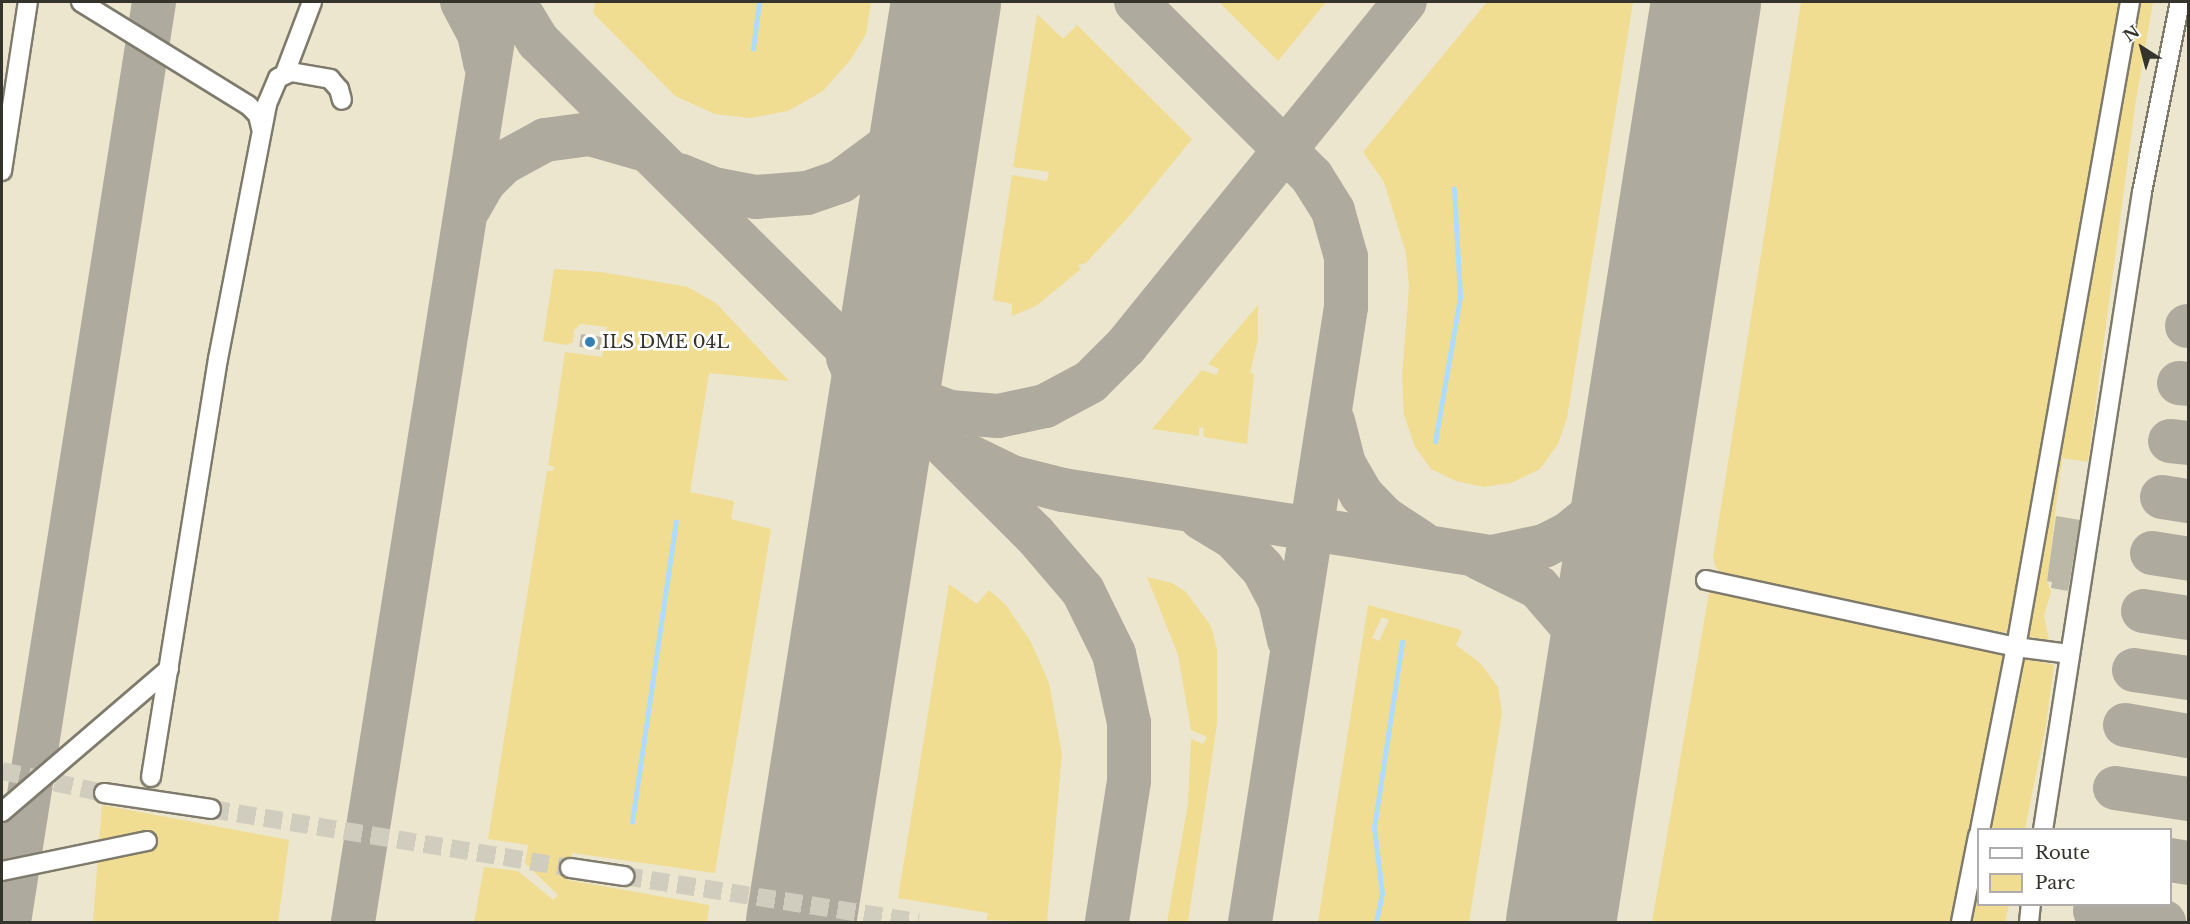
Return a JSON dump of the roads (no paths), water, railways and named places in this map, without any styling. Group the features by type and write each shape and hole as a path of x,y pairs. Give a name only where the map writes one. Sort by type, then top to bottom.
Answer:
{"lane":[{"path":"2,171 28,2"},
{"path":"81,2 248,105 258,115 261,128"},
{"path":"151,777 218,359 261,128 272,89 285,73 312,2"},
{"path":"1980,828 2016,647 2130,2"},
{"path":"2043,828 2142,192 2180,2"},
{"path":"285,73 327,78 339,89 342,100"},
{"path":"1706,580 2016,647 2069,654"},
{"path":"2,812 169,669"},
{"path":"104,793 211,809"},
{"path":"2,871 147,841"},
{"path":"1961,922 1977,841"},
{"path":"570,868 624,876"},
{"path":"2030,922 2031,906"}],"waterway":[{"path":"753,49 759,2"},
{"path":"1435,442 1460,297 1454,189"},
{"path":"632,822 676,522"},
{"path":"1376,922 1382,894 1374,828 1402,642"}],"tunnel":[{"path":"2,771 104,793"},
{"path":"211,809 570,868"},
{"path":"624,876 918,922"}],"place":[{"name":"ILS DME 04L","path":"590,342"}]}
